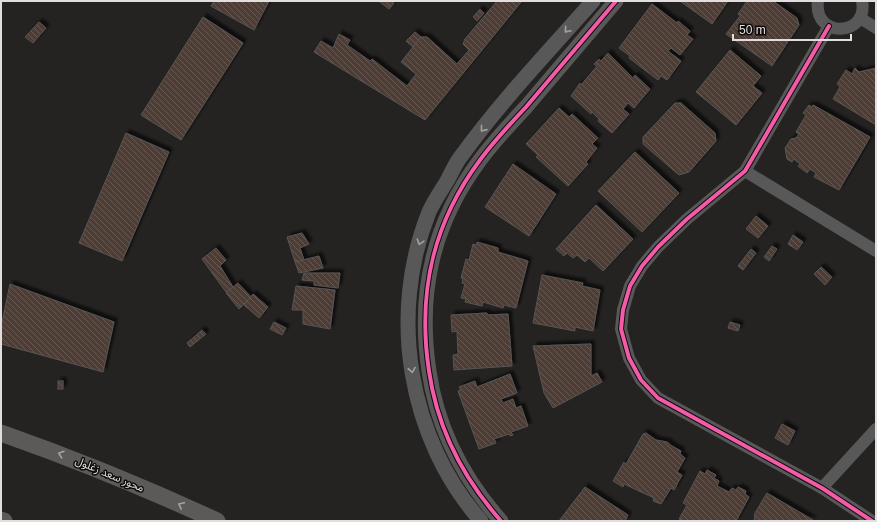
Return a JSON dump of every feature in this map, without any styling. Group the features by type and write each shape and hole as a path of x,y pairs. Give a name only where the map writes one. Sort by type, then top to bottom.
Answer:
{"main road":[{"name":"محور سعد زغلول","path":"1,433 71,458 217,521"}],"street":[{"path":"481,521 458,490 442,462 428,433 416,398 408,342 408,303 414,264 429,212 461,155 509,97 593,1"},
{"path":"501,521 470,482 456,456 442,424 432,394 424,340 429,271 437,240 448,212 480,160 616,1"},
{"path":"818,1 817,9 819,16 828,26 842,30 856,24 863,12 862,1"},
{"path":"860,18 876,28"},
{"path":"828,26 746,171 740,178 687,219 658,247 642,266 630,286 623,310 621,329 629,358 640,380 658,398 822,488 872,521"},
{"path":"746,171 876,251"},
{"path":"822,488 876,429"}],"building":[{"path":"214,1 269,1 254,30 211,6"},
{"path":"391,1 394,3 389,9 380,2"},
{"path":"497,1 522,1 425,120 314,52 321,41 333,48 339,34 350,40 347,45 370,61 372,59 407,86 416,74 401,62 421,37 427,37 457,64 469,50 463,44 465,39"},
{"path":"680,1 728,1 712,24"},
{"path":"747,1 773,1 797,18 799,25 772,66 726,34 740,16 738,14"},
{"path":"652,4 677,23 678,21 690,31 687,35 693,39 680,55 671,48 668,51 681,61 667,80 661,76 658,80 629,58 630,56 619,48"},
{"path":"480,9 484,13 477,21 473,17"},
{"path":"203,17 243,43 181,140 141,115"},
{"path":"39,22 46,28 33,43 25,37"},
{"path":"415,32 421,37 413,47 406,41"},
{"path":"730,50 761,76 753,86 762,93 736,125 696,92"},
{"path":"608,53 633,78 635,75 650,89 634,108 628,103 623,109 629,114 612,133 598,121 599,119 592,112 591,114 571,96 580,83 581,85 597,66 594,64 599,59 601,61"},
{"path":"855,68 859,72 876,68 876,125 833,99 840,87 837,84 846,70 852,74"},
{"path":"675,103 681,103 715,133 716,141 689,172 679,175 643,144 643,137"},
{"path":"809,105 812,107 813,105 870,137 839,190 814,177 816,173 810,169 807,173 798,166 800,164 794,159 792,162 787,159 785,148 791,139 796,138 799,134 796,132 806,115 803,113"},
{"path":"559,108 569,117 572,114 598,138 592,144 597,148 586,162 588,164 568,186 536,157 538,155 526,144"},
{"path":"126,133 169,152 122,261 79,243"},
{"path":"635,152 679,193 642,232 598,191"},
{"path":"513,164 556,194 529,236 485,207"},
{"path":"596,205 633,239 603,271 589,258 585,262 577,255 573,258 567,253 564,256 556,249"},
{"path":"756,216 768,226 758,238 746,229"},
{"path":"302,233 309,244 300,248 304,260 295,262 287,237"},
{"path":"793,235 803,242 797,250 788,244"},
{"path":"477,242 498,248 498,252 528,261 516,308 504,305 503,308 483,302 482,306 465,302 466,299 461,298 465,284 462,283 463,279 461,278 466,259 469,260 473,244 476,245"},
{"path":"772,246 777,249 769,261 764,257"},
{"path":"216,248 226,260 220,266 233,287 226,292 202,259"},
{"path":"751,249 756,253 743,270 738,266"},
{"path":"319,256 323,268 299,273 295,262"},
{"path":"821,267 832,277 825,285 814,274"},
{"path":"304,273 340,273 338,288 314,285 314,281 302,280"},
{"path":"542,275 583,283 582,286 600,290 593,331 575,327 575,331 533,323"},
{"path":"238,283 251,297 239,309 226,293"},
{"path":"10,284 114,322 103,372 1,344 1,327"},
{"path":"296,286 335,290 330,329 303,324 303,310 292,310"},
{"path":"253,294 268,307 259,318 244,305"},
{"path":"487,313 487,315 508,314 512,366 454,370 453,355 458,354 457,331 452,332 451,315"},
{"path":"274,322 286,328 282,335 270,329"},
{"path":"730,322 740,325 738,331 728,328"},
{"path":"202,330 206,334 190,347 187,343"},
{"path":"591,344 591,376 597,373 602,382 553,408 544,393 533,346"},
{"path":"510,374 517,393 501,399 503,403 513,399 516,408 521,406 528,426 511,432 513,435 510,436 509,434 494,439 496,443 479,449 458,391 461,390 459,387 475,381 477,387"},
{"path":"58,381 63,381 63,389 58,389"},
{"path":"782,424 795,431 788,445 775,438"},
{"path":"646,433 656,440 667,442 681,451 680,454 685,458 677,472 682,475 674,490 671,488 661,504 653,501 654,498 624,484 623,487 613,481 624,462 626,464 643,434"},
{"path":"707,470 716,475 714,478 719,481 717,486 729,492 732,488 736,490 738,487 746,491 745,494 749,497 736,521 683,521 679,519 687,505 683,503 700,471 705,474"},
{"path":"585,487 628,515 625,521 559,521"},
{"path":"767,493 813,520 754,521 755,513"}],"cycle path":[{"path":"501,521 487,505 464,469 445,432 438,412 429,371 426,342 425,314 427,286 432,260 440,234 451,208 464,184 480,160 496,139 526,107 616,1"},
{"path":"829,26 745,171 687,219 658,247 642,266 630,286 623,310 621,329 629,358 641,380 658,398 822,488 872,521"}]}
